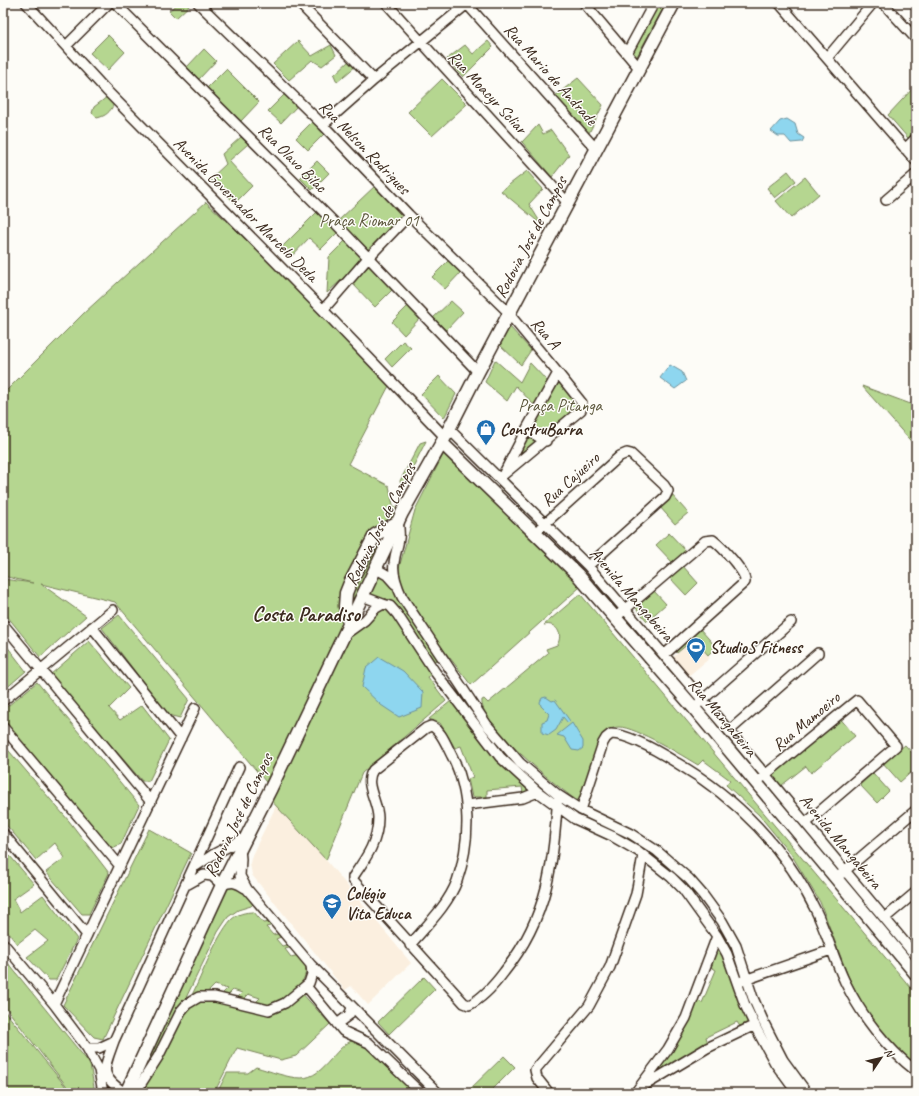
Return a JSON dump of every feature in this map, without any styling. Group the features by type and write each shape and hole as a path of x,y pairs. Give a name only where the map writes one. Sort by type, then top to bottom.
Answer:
{"main road":[{"name":"Rodovia José de Campos","path":"126,1093 222,885 271,788 398,522 445,437 567,202 674,3"},
{"name":"Rua Mangabeira","path":"445,437 540,528 577,574 698,704 761,779 836,879 916,974"},
{"path":"349,623 345,606 346,593 350,583 360,567 375,535 398,522"},
{"path":"360,567 375,568"},
{"path":"350,583 354,591 362,596"}],"street":[{"name":"Avenida Governador Marcelo Deda","path":"26,3 110,94 323,310 445,437"},
{"path":"66,46 109,3"},
{"name":"Rua Olavo Bilac","path":"115,3 195,81 478,372"},
{"name":"Rua Nelson Rodrigues","path":"198,3 323,125 409,215 509,314"},
{"path":"299,3 374,80"},
{"name":"Rua Moacyr Scliar","path":"386,3 567,202"},
{"path":"584,3 639,68"},
{"path":"627,52 654,3"},
{"path":"779,3 916,161"},
{"path":"827,58 873,3"},
{"path":"884,3 916,39"},
{"path":"323,125 374,80 467,4"},
{"name":"Rua Mario de Andrade","path":"467,4 596,149"},
{"path":"905,149 916,138"},
{"path":"886,200 916,174"},
{"path":"323,310 368,258 409,215"},
{"name":"Rua A","path":"509,314 558,373"},
{"path":"558,373 582,403 583,407 580,412 502,477 526,430 558,373"},
{"path":"526,430 546,441"},
{"name":"Avenida Mangabeira","path":"445,437 502,477 540,528 588,566 664,654 698,704 729,731 761,779 806,823 916,956"},
{"name":"Rua Cajueiro","path":"540,528 620,456 627,453 631,454 664,485 668,491 665,496 588,566"},
{"path":"396,585 393,564 401,534 398,522"},
{"path":"616,617 708,539 719,544 746,579 743,586 664,654"},
{"path":"375,568 387,575 396,585 402,597 487,726 520,763 558,794 581,810 642,840 689,879 722,921 736,946 753,998 765,1025 783,1060 807,1093"},
{"path":"362,596 390,606 397,614 430,664 500,758 538,792 575,819 612,836 644,855 683,889 718,936 727,954 755,1025 775,1063 797,1093"},
{"path":"343,636 365,620 376,608 383,604"},
{"path":"3,701 113,610"},
{"path":"698,704 791,622"},
{"path":"3,624 151,802"},
{"path":"92,627 181,738"},
{"path":"729,731 818,653"},
{"path":"430,664 436,661 440,655"},
{"path":"458,702 468,696"},
{"name":"Rua Mamoeiro","path":"761,779 857,700 896,746 806,823"},
{"path":"54,1004 196,708"},
{"path":"3,727 120,866"},
{"path":"410,945 439,912 457,881 465,846 467,805 462,781 439,732 434,727 426,728 380,764 370,774 370,788 376,802 378,818 376,836 371,850 353,877 353,880 410,945 466,1005 471,1004 495,984 518,956 535,922 546,890 553,858 558,794"},
{"path":"581,810 604,743 606,738 611,734 623,736 665,756 702,778 734,802 759,828 794,874 816,911 845,982 862,1012 884,1042 916,1071"},
{"path":"103,1093 102,1068 196,866 239,767"},
{"path":"467,805 522,798 538,792"},
{"path":"836,879 916,810"},
{"path":"3,833 87,935"},
{"path":"196,866 214,854 243,844 240,876 247,889 311,965 438,1093"},
{"path":"205,846 214,854"},
{"path":"549,1093 537,1078 534,1070 589,1006 610,967 636,894 644,855"},
{"path":"186,886 204,875 212,876 222,885 231,881 236,882 247,889"},
{"path":"683,889 689,879"},
{"path":"885,918 916,892"},
{"path":"637,1091 668,1049 686,1018 718,936"},
{"path":"3,943 54,1004 102,1068 112,1084 126,1093"},
{"path":"738,984 748,979 832,950"},
{"path":"136,1093 158,1057 180,1011 193,1000 206,996 215,997 269,1010 285,1004 306,986 311,979 311,965"},
{"path":"306,986 343,1031 361,1037 378,1050 421,1093"},
{"path":"337,1024 350,1015 352,1008"},
{"path":"637,1091 706,1048 755,1025"},
{"path":"86,1048 100,1048 114,1041"}],"shaded area":[{"path":"694,639 710,658 687,677 672,658"},
{"name":"Colégio Vita Educa","path":"276,806 326,860 411,963 368,1005 351,986 345,990 252,875 250,863 252,855"}],"green space":[{"path":"178,3 192,3 176,18 169,11"},
{"path":"658,3 666,3 636,58 631,52"},
{"path":"108,35 125,52 108,70 90,53"},
{"path":"298,41 312,56 331,45 336,55 322,66 312,60 289,80 273,64"},
{"path":"488,41 493,47 463,77 447,59 465,45 473,54"},
{"path":"204,49 216,61 199,79 187,67"},
{"path":"351,59 357,65 337,82 334,75"},
{"path":"226,69 259,102 241,121 207,88"},
{"path":"578,78 603,105 589,133 555,96"},
{"path":"442,79 467,104 432,136 408,112"},
{"path":"916,85 916,130 908,138 888,115"},
{"path":"285,94 298,105 281,123 268,111"},
{"path":"107,97 114,104 107,113 97,118 92,113 94,107"},
{"path":"313,121 326,132 308,150 296,138"},
{"path":"538,125 543,134 551,130 569,155 552,177 522,142"},
{"path":"241,137 248,144 229,161 252,186 235,203 210,179 226,164 222,154"},
{"path":"317,161 329,173 312,190 300,178"},
{"path":"527,171 543,189 529,204 542,225 501,191"},
{"path":"788,171 796,181 775,198 767,188"},
{"path":"805,177 819,194 791,218 776,201"},
{"name":"Praça Riomar 01","path":"376,185 403,216 369,250 339,220"},
{"path":"206,202 332,319 391,382 348,464 389,486 393,505 402,513 375,567 387,575 439,658 432,663 435,672 428,677 446,701 362,773 326,860 267,796 271,788 115,602 41,584 86,616 40,657 3,611 3,579 33,583 3,576 3,394 84,313","holes":["362,596 383,605 343,635"]},
{"path":"318,211 339,231 321,249 309,238 290,258 280,249"},
{"path":"347,239 364,259 327,293 329,257"},
{"path":"449,260 462,271 445,289 432,277"},
{"path":"370,265 393,289 375,307 352,283"},
{"path":"451,301 463,312 446,330 433,318"},
{"path":"409,305 421,317 404,335 392,322"},
{"path":"510,327 531,350 521,365 500,345"},
{"path":"403,341 411,348 392,367 385,359"},
{"path":"495,360 520,382 530,363 548,382 534,405 516,386 507,401 485,382"},
{"name":"Praça Pitanga","path":"558,373 583,407 503,475"},
{"path":"439,376 456,394 444,418 421,394"},
{"path":"862,386 916,406 916,447"},
{"path":"426,441 402,489 400,481 420,443"},
{"path":"445,451 580,587 471,685 439,644 402,587 399,568 415,510"},
{"path":"671,494 688,513 675,524 659,506"},
{"path":"669,533 686,551 673,563 656,545"},
{"path":"682,565 698,583 686,595 669,577"},
{"path":"654,591 666,604 647,621 636,608"},
{"path":"579,595 581,595 916,994 916,1069 889,1043 868,1014 848,976 820,902 791,854 759,815 726,785 730,780 703,760 698,765 648,737 627,728 617,727 605,733 581,800 576,800 537,769 492,724 484,710 482,700 484,699 488,703 548,653 546,649 557,645 560,637 558,630 552,625 544,625"},
{"path":"119,615 189,699 180,718 168,715 102,628"},
{"path":"700,629 716,647 708,655 694,639 677,653 675,650"},
{"path":"3,641 26,671 3,691"},
{"path":"89,641 129,688 109,708 120,720 142,705 169,740 149,781 142,781 50,675"},
{"path":"37,682 139,805 121,844 110,849 3,721 3,710"},
{"path":"451,701 488,748 528,789 527,792 523,793 522,787 487,790 487,797 472,797 468,779 473,777 461,746 455,748 440,723 429,719"},
{"path":"838,716 855,736 811,773 806,766 777,789 765,776"},
{"path":"3,744 69,821 109,873 89,914 82,914 46,872 65,858 55,843 36,860 3,821"},
{"path":"905,745 916,757 916,768 900,782 883,763"},
{"path":"873,773 889,791 877,803 860,785"},
{"path":"149,829 191,853 103,1039 94,1037 63,1005"},
{"path":"10,856 34,884 13,899 20,912 43,895 77,939 56,980 49,980 27,957 48,941 35,930 17,944 3,926 3,862"},
{"path":"236,883 255,902 251,906 238,910 228,917 218,932 179,1012 199,997 269,1010 300,991 330,1024 296,1056 281,1060 237,1048 214,1093 133,1093 229,884"},
{"path":"254,912 263,923 271,922 274,925 266,927 273,935 281,933 283,936 276,939 282,946 290,944 293,947 285,949 291,957 299,955 305,964 306,972 300,984 283,999 267,1006 255,1003 260,998 248,994 242,1000 237,998 242,993 233,990 227,996 222,994 227,989 215,985 209,991 192,995 225,927 236,916"},
{"path":"715,952 722,952 749,1024 741,1028 737,1022 706,1037 708,1043 658,1072 656,1069 697,1000 702,1003 716,970 711,967"},
{"path":"3,957 90,1064 95,1093 72,1093 3,1004"},
{"path":"424,977 435,989 389,1034 378,1022"},
{"path":"3,1009 71,1093 3,1093"},
{"path":"356,1040 363,1043 414,1093 217,1093 227,1073 248,1073 256,1067 290,1077 301,1078 310,1076 324,1067 342,1047 349,1042"},
{"path":"504,1056 515,1067 489,1093 466,1093"}],"water":[{"path":"787,119 795,124 798,134 804,138 802,142 791,143 785,136 778,136 771,131 780,121"},
{"path":"670,365 682,372 686,381 675,389 660,378"},
{"path":"379,657 403,671 423,692 422,708 399,717 381,705 362,687 366,668"},
{"path":"546,697 552,701 555,700 570,721 568,723 563,717 556,730 549,735 542,733 542,722 547,720 549,714 541,706 540,702 542,698"},
{"path":"572,723 583,741 583,748 579,751 572,750 564,737 557,735"}],"place":[{"name":"ConstruBarra","path":"486,446"},
{"name":"StudioS Fitness","path":"696,664"},
{"name":"Colégio Vita Educa","path":"332,920"}],"district":[{"name":"Costa Paradiso","path":"306,614"}]}
